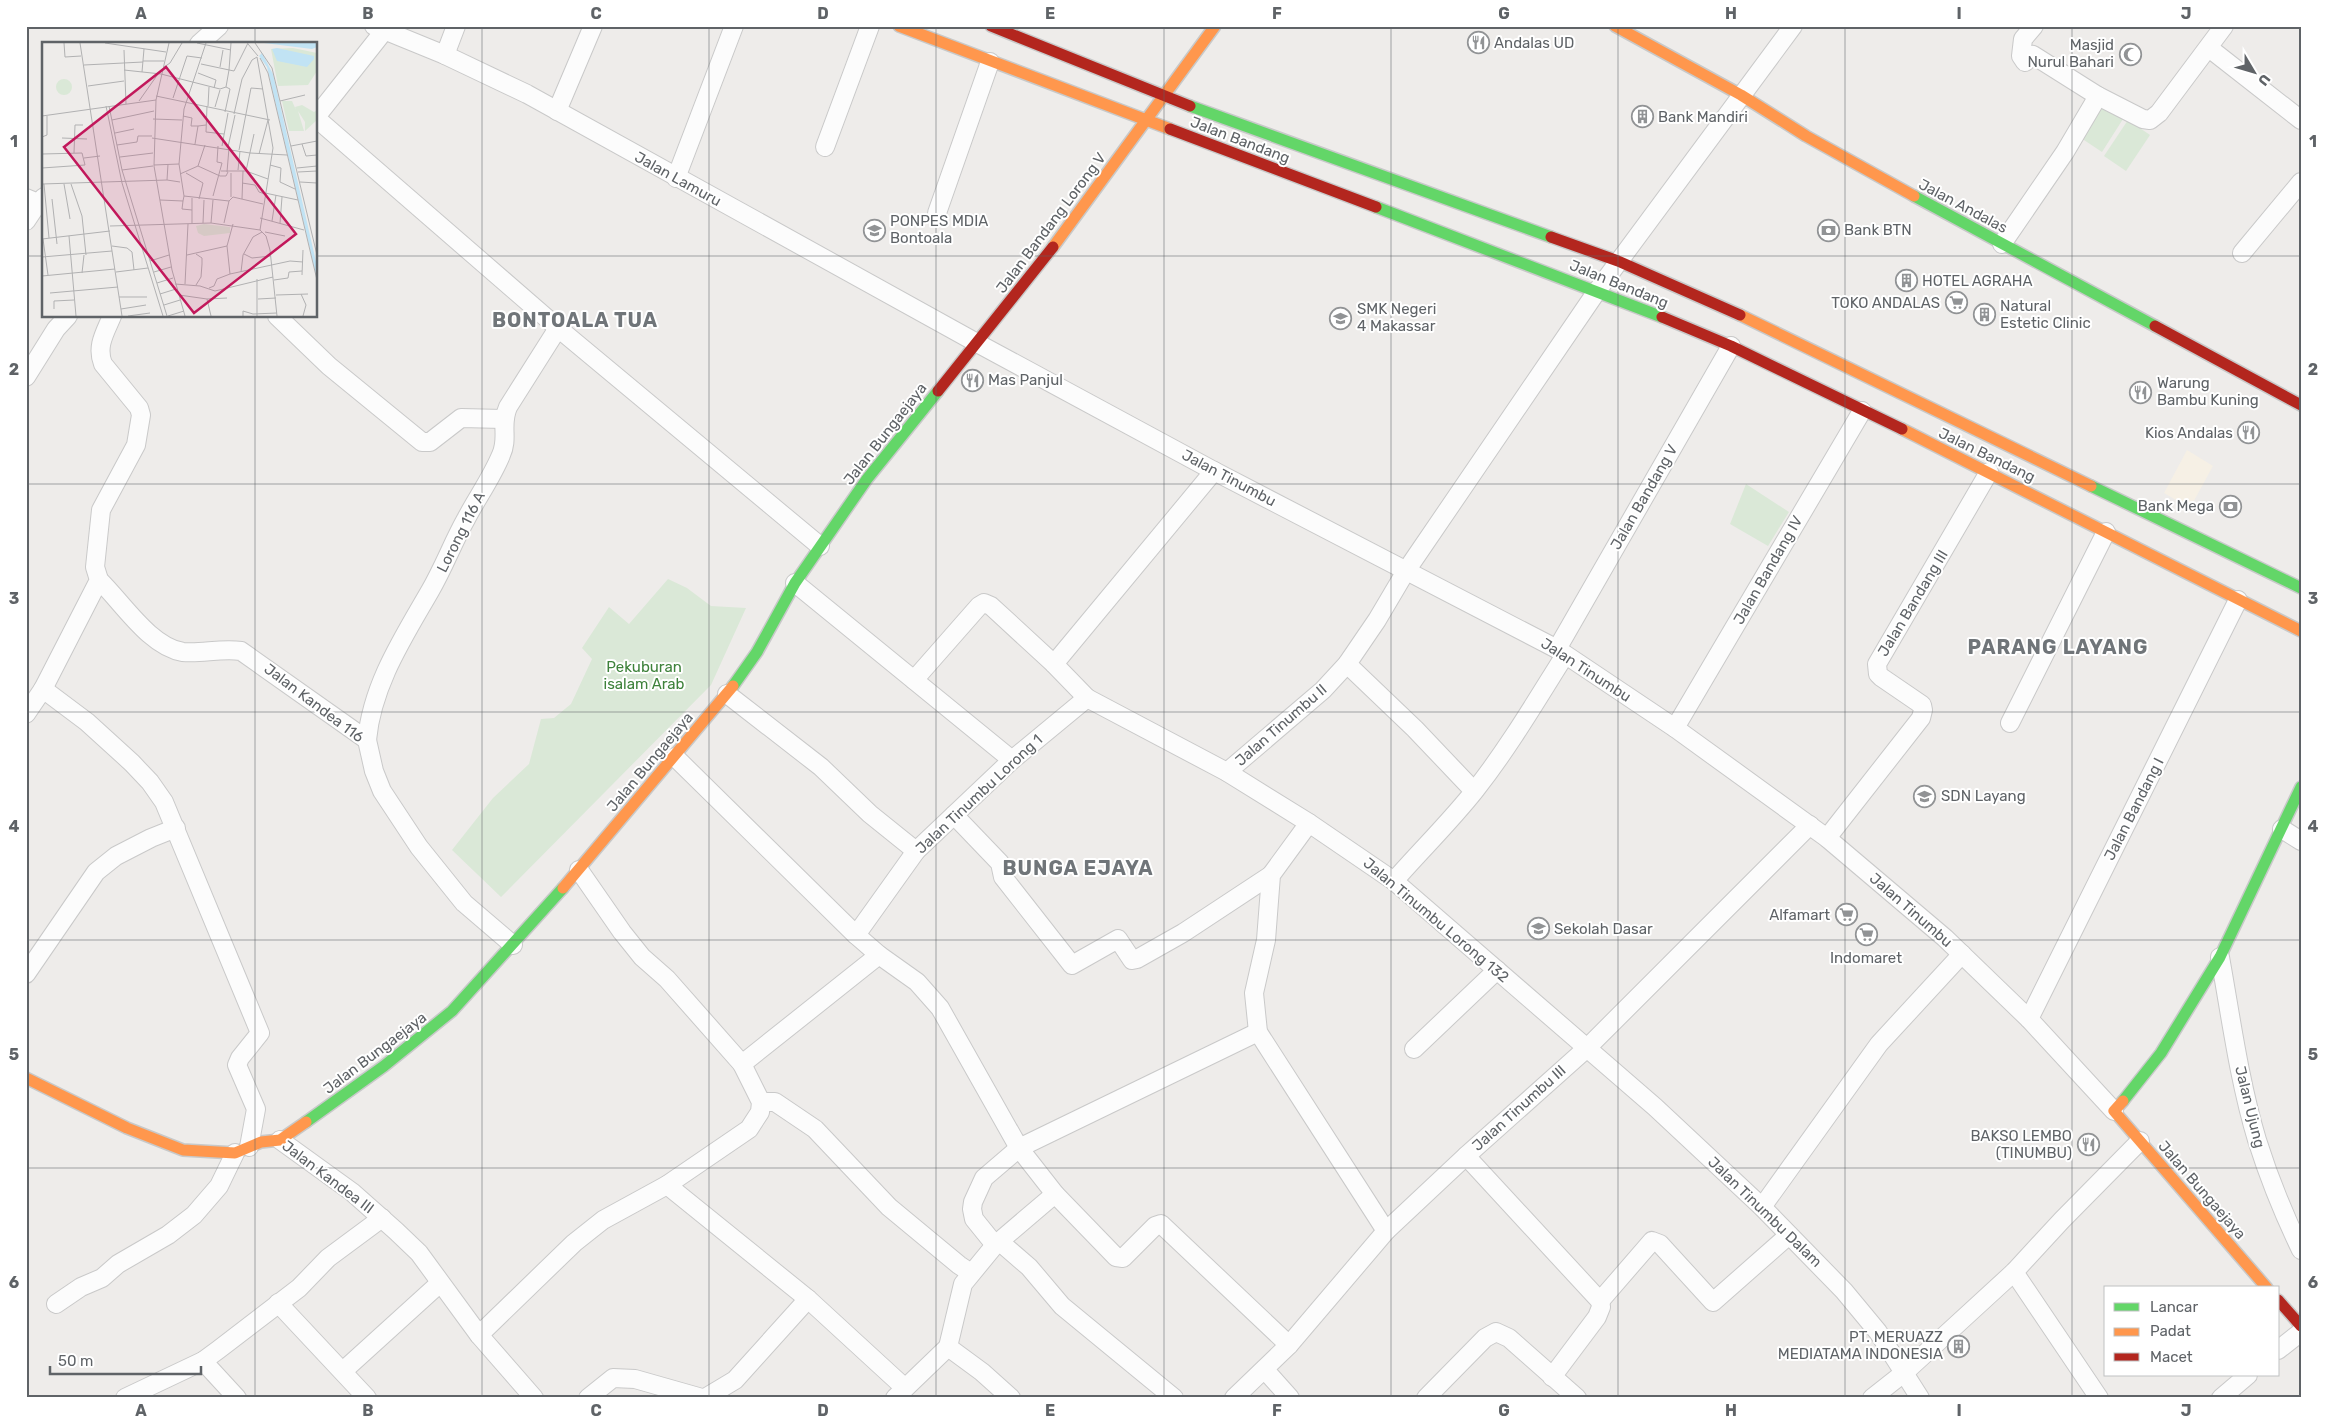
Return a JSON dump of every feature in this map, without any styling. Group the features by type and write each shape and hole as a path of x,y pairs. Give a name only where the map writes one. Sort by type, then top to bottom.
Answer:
{"main road":[{"name":"Jalan Bandang","path":"899,26 1597,290 1731,346 1989,472 2301,631"},
{"name":"Jalan Bandang","path":"991,26 1164,97 1618,261 1734,312 2301,588"},
{"path":"1147,121 1215,26"},
{"name":"Jalan Andalas","path":"1615,26 1741,95 1806,136 2301,405"},
{"name":"Jalan Bandang Lorong V","path":"978,343 1147,121"},
{"name":"Jalan Bungaejaya","path":"280,1140 338,1100 426,1034 476,987 580,870 727,694 757,652 795,583 882,458 978,343"},
{"path":"2114,1111 2161,1053 2220,957 2301,787"},
{"name":"Jalan Kandea III","path":"26,1078 126,1128 182,1150 242,1150 261,1142 280,1140"},
{"name":"Jalan Bungaejaya","path":"2114,1111 2265,1286"},
{"path":"2280,1302 2301,1326"}],"street":[{"path":"201,42 218,26"},
{"path":"445,55 456,26"},
{"path":"557,111 593,26"},
{"path":"676,178 734,26"},
{"path":"825,147 870,26"},
{"name":"Jalan Tinumbu II","path":"1088,698 1227,772 1323,690 1347,664 1377,620 1406,571 1597,290 1793,26"},
{"path":"2034,26 2023,40 2021,56 2025,62 2033,55 2098,96 2143,119 2153,119 2224,26"},
{"path":"318,115 379,29"},
{"name":"Jalan Lamuru","path":"379,29 445,55 557,111 978,343"},
{"path":"2209,48 2301,120"},
{"path":"937,213 990,62"},
{"path":"2002,244 2065,152 2098,96"},
{"path":"318,120 558,328 820,546"},
{"path":"2242,253 2301,182"},
{"path":"26,221 36,200"},
{"path":"26,377 56,328 66,318"},
{"path":"26,714 43,689 99,580 95,567 101,510 136,445 141,427 139,408 103,364 99,355 99,348 111,318"},
{"path":"279,318 336,372 422,442 430,442 461,418 503,419 516,394 558,328"},
{"name":"Jalan Tinumbu","path":"978,343 1214,471 1561,652 1675,728 1827,838 1962,954 2029,1019 2114,1111"},
{"name":"Jalan Bandang V","path":"1394,881 1474,791 1527,719 1561,652 1731,346"},
{"name":"Jalan Bandang IV","path":"1675,728 1862,411"},
{"name":"Lorong 116 A","path":"367,740 369,716 393,654 438,577 465,520 502,454 506,438 503,419"},
{"path":"1054,664 1214,471"},
{"name":"Jalan Bandang III","path":"1827,838 1921,718 1922,705 1881,677 1878,674 1877,664 1989,472"},
{"path":"2010,723 2106,532"},
{"name":"Jalan Kandea 116","path":"99,580 136,621 163,644 184,652 226,649 241,651 367,740 374,770 382,791 419,847 464,903 513,945"},
{"path":"795,583 1012,760"},
{"name":"Jalan Bandang I","path":"2029,1019 2238,600"},
{"path":"914,680 979,606 984,603 991,606 1088,698"},
{"path":"1347,664 1415,729 1474,791"},
{"path":"43,689 87,722 138,769 164,802 260,1029 260,1033 240,1058 237,1065 256,1109 242,1150 219,1186 194,1215 168,1235 118,1264 102,1278 82,1287 56,1304"},
{"path":"727,694 821,767 870,814 916,851"},
{"name":"Jalan Tinumbu Lorong 1","path":"856,935 916,851 1012,760 1088,698"},
{"path":"676,756 856,935 879,955 911,977 940,1008 1019,1148 1056,1194 1120,1259 1155,1226 1162,1224 1289,1345"},
{"name":"Jalan Tinumbu Lorong 132","path":"1227,772 1309,823 1394,881 1586,1048"},
{"path":"954,815 1000,863 1003,877 1072,965 1118,938 1132,960 1183,933 1271,875 1309,823"},
{"name":"Jalan Tinumbu III","path":"1234,1398 1289,1345 1386,1231 1586,1048 1810,825"},
{"path":"26,974 96,872 116,856 151,838 176,828"},
{"path":"2282,829 2301,841"},
{"path":"479,1335 574,1243 603,1220 667,1185 749,1129 760,1112 761,1102 742,1064 672,985 642,957 622,932 580,870"},
{"path":"1271,875 1266,934 1254,992 1258,1032 1386,1231"},
{"path":"1762,1207 1879,1044 1962,954"},
{"path":"742,1064 879,955"},
{"name":"Jalan Ujung","path":"2220,957 2237,1057 2257,1139 2271,1181 2301,1250"},
{"path":"1414,1049 1497,970"},
{"path":"1174,1398 1062,1306 1029,1267 997,1244 974,1219 973,1202 984,1178 1019,1148 1258,1032"},
{"name":"Jalan Tinumbu Dalam","path":"1586,1048 1655,1107 1762,1207 1844,1291 1878,1332 1920,1398"},
{"path":"761,1102 775,1102 815,1130 889,1207 958,1265 971,1273"},
{"name":"Jalan Kandea III","path":"280,1140 352,1192 418,1253 479,1335 534,1398"},
{"path":"1872,1398 1905,1372 2014,1272 2140,1141"},
{"path":"1466,1156 1600,1301 1601,1307 1597,1317 1552,1377"},
{"path":"667,1185 808,1298 900,1393 948,1348 963,1284 971,1273 997,1244 1056,1194"},
{"path":"125,1398 203,1361 299,1288 328,1258 382,1218"},
{"path":"1600,1301 1652,1241 1660,1244 1713,1302 1789,1235"},
{"path":"2014,1272 2099,1398"},
{"path":"343,1371 440,1283"},
{"path":"588,1398 613,1378 635,1379 704,1398 735,1380 808,1298"},
{"path":"278,1303 367,1398"},
{"path":"1426,1398 1493,1332 1509,1338 1577,1398"},
{"path":"2280,1348 2301,1332"},
{"path":"948,1348 982,1372 1011,1398"},
{"path":"203,1361 236,1398"},
{"path":"1265,1370 1290,1398"},
{"path":"2220,1398 2247,1376"}],"shaded area":[{"path":"2187,450 2213,466 2190,508 2164,493"}],"green space":[{"path":"2102,105 2123,119 2102,152 2081,138"},
{"path":"2128,120 2150,135 2126,171 2104,156"},
{"path":"1746,484 1789,512 1768,546 1730,524"},
{"name":"Pekuburan isalam Arab","path":"668,579 687,588 711,606 746,608 711,685 501,897 452,850 493,798 529,764 541,719 554,718 571,704 592,659 582,648 609,607 629,624"}],"traffic: fast":[{"path":"1190,106 1551,237"},
{"path":"1914,196 2155,326"},
{"path":"1376,207 1662,317"},
{"path":"733,686 757,652 795,583 867,479 938,391"},
{"path":"2091,486 2301,588"},
{"path":"2123,1101 2161,1053 2220,957 2301,787"},
{"path":"306,1122 384,1066 452,1011 563,888"}],"traffic: slow":[{"path":"899,26 1170,129"},
{"path":"1053,247 1215,26"},
{"path":"1615,26 1741,95 1806,136 1914,196"},
{"path":"1740,315 2091,486"},
{"path":"1902,429 2301,631"},
{"path":"563,888 733,686"},
{"path":"26,1078 127,1128 183,1150 235,1153 261,1142 280,1140 306,1122"},
{"path":"2123,1101 2114,1111 2265,1286"}],"traffic: jam":[{"path":"991,26 1190,106"},
{"path":"1170,129 1376,207"},
{"path":"1551,237 1618,261 1740,315"},
{"path":"938,391 1053,247"},
{"path":"1662,317 1731,346 1902,429"},
{"path":"2155,326 2301,405"},
{"path":"2280,1302 2301,1326"}],"place":[{"name":"Andalas UD","path":"1478,43"},
{"name":"Masjid Nurul Bahari","path":"2130,54"},
{"name":"Bank Mandiri","path":"1642,117"},
{"name":"PONPES MDIA Bontoala","path":"874,230"},
{"name":"Bank BTN","path":"1828,230"},
{"name":"HOTEL AGRAHA","path":"1906,281"},
{"name":"TOKO ANDALAS","path":"1956,303"},
{"name":"Natural Estetic Clinic","path":"1984,315"},
{"name":"SMK Negeri 4 Makassar","path":"1341,318"},
{"name":"Mas Panjul","path":"972,380"},
{"name":"Warung Bambu Kuning","path":"2141,392"},
{"name":"Kios Andalas","path":"2249,433"},
{"name":"Bank Mega","path":"2230,506"},
{"name":"SDN Layang","path":"1925,796"},
{"name":"Alfamart","path":"1846,915"},
{"name":"Sekolah Dasar","path":"1538,929"},
{"name":"Indomaret","path":"1866,935"},
{"name":"BAKSO LEMBO (TINUMBU)","path":"2088,1145"},
{"name":"PT. MERUAZZ MEDIATAMA INDONESIA","path":"1959,1346"}],"district":[{"name":"BONTOALA TUA","path":"575,320"},
{"name":"PARANG LAYANG","path":"2058,647"},
{"name":"BUNGA EJAYA","path":"1078,868"}]}
